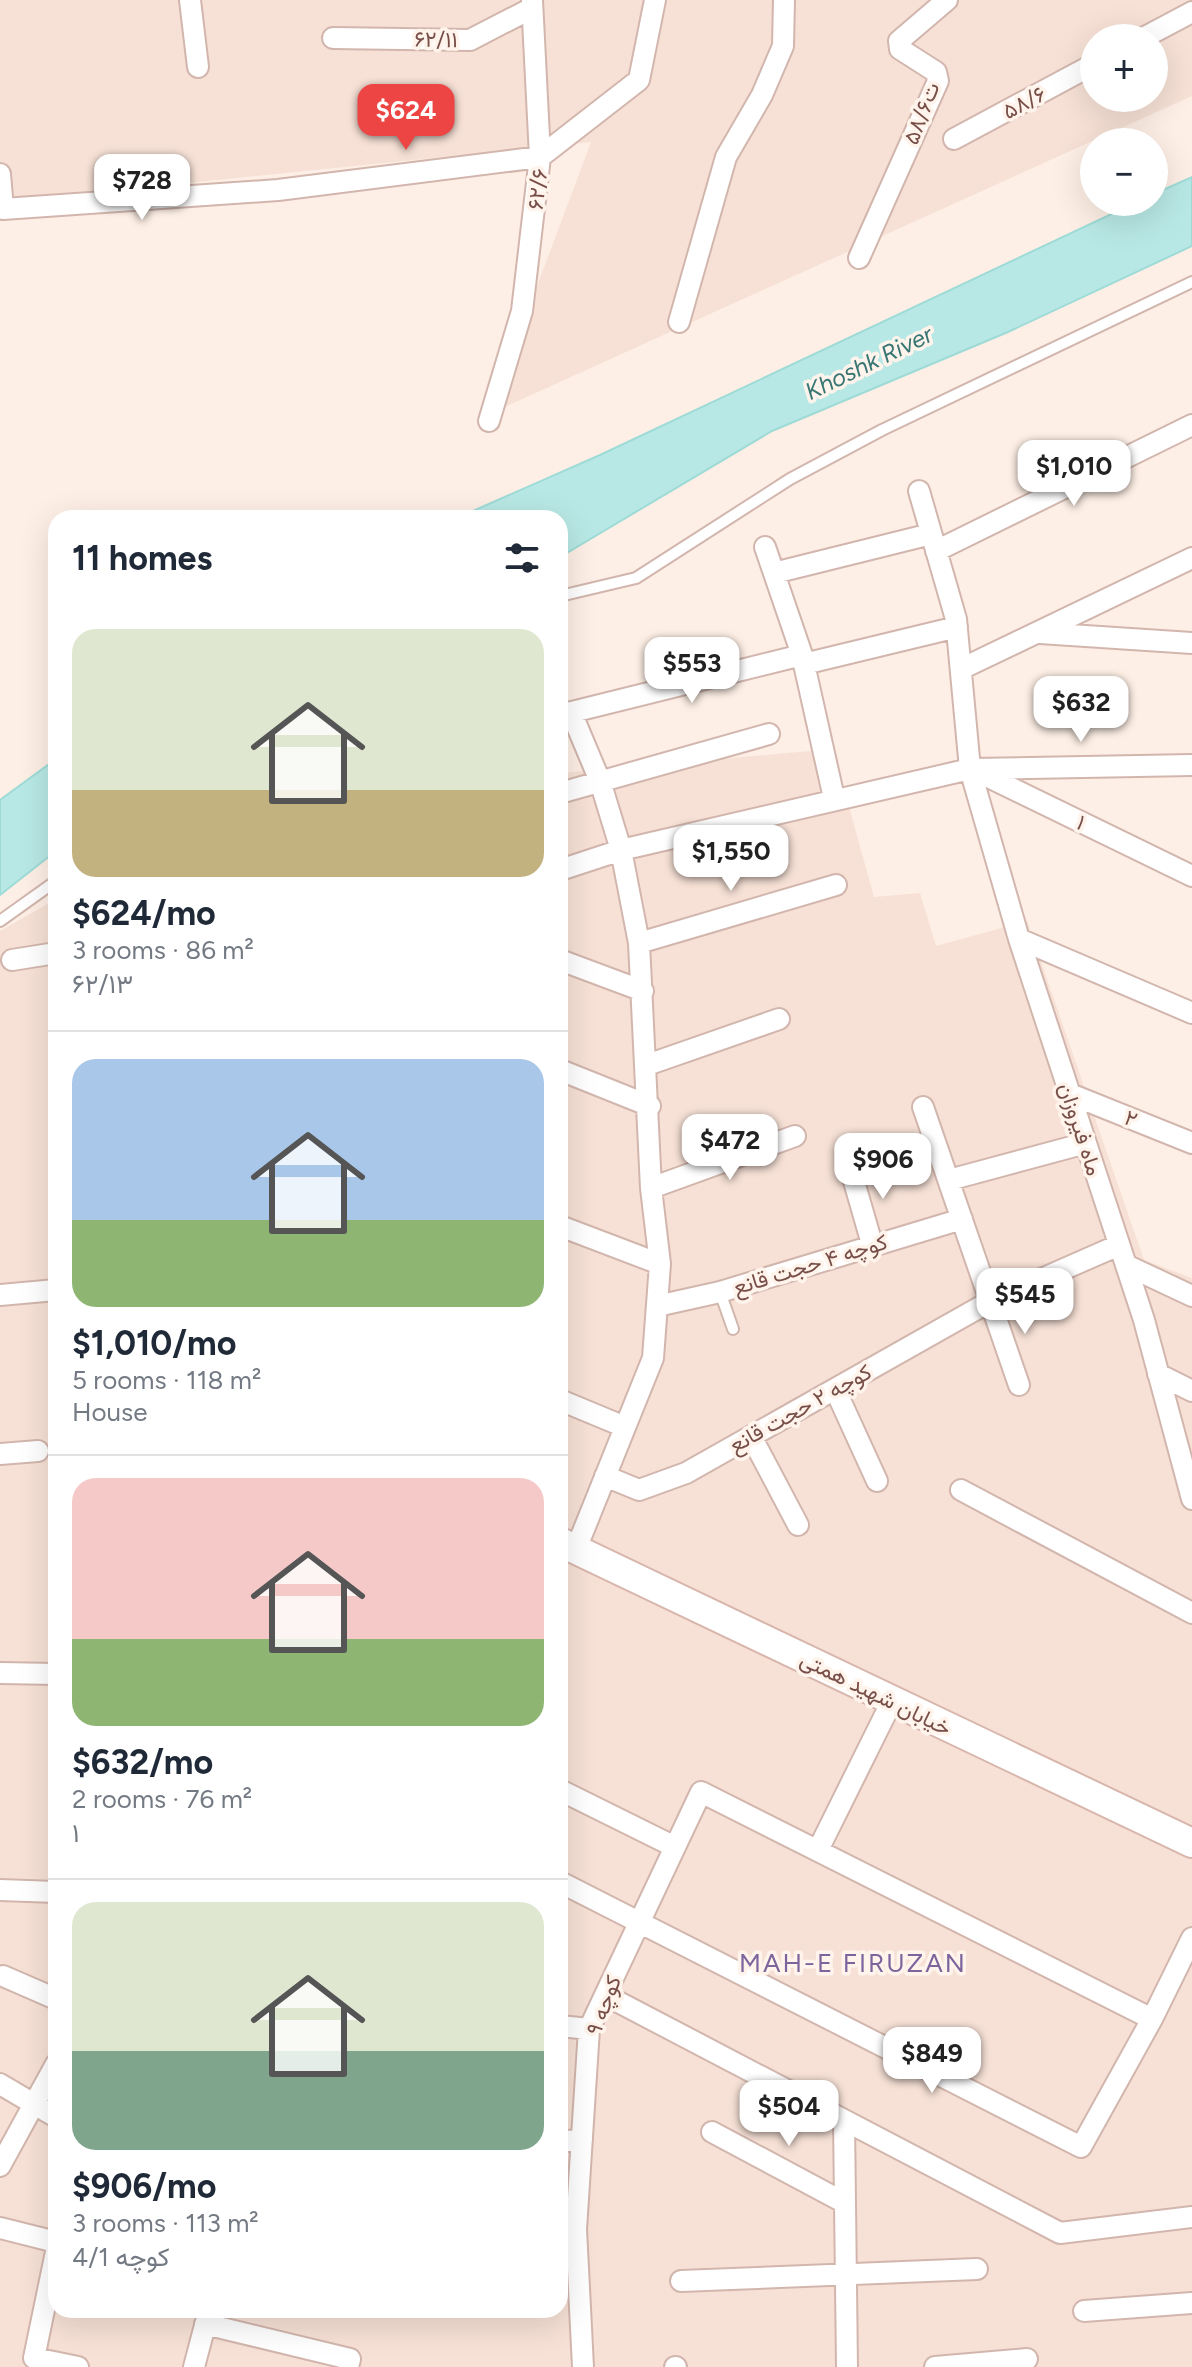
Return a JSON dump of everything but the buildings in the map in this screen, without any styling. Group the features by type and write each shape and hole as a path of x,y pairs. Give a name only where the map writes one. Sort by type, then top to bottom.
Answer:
{"street":[{"path":"190,0 198,67"},
{"name":"۶۲/۶","path":"489,421 522,311 540,157 639,80 655,0"},
{"path":"679,322 726,157 762,95 783,46 784,0"},
{"name":"۵۸/۶ت","path":"859,258 938,81 936,72 900,49 899,41 947,0"},
{"path":"0,174 3,209 278,190 540,157 532,4"},
{"name":"۶۲/۱۱","path":"333,38 470,40 532,4"},
{"path":"1168,25 1192,12"},
{"name":"۵۸/۶","path":"954,139 1080,72"},
{"path":"774,573 934,542 1192,425"},
{"name":"ماه فیروزان","path":"919,491 957,627 970,769 1019,939 1144,1320 1188,1468 1192,1499"},
{"path":"765,547 803,660 834,798"},
{"path":"961,669 1192,558"},
{"path":"568,712 957,627"},
{"path":"1037,632 1192,643"},
{"path":"568,719 600,781 621,850 639,943 650,1106 651,1188 660,1264 653,1358 605,1476 568,1545"},
{"path":"568,791 769,734"},
{"path":"568,867 621,850 834,798 970,769 1192,765"},
{"name":"۱","path":"970,769 1192,876"},
{"path":"639,943 836,885"},
{"path":"1019,939 1192,1013"},
{"path":"12,960 48,954"},
{"path":"568,963 643,991"},
{"path":"647,1065 779,1019"},
{"path":"568,1073 650,1106"},
{"name":"۲","path":"1070,1094 1192,1143"},
{"path":"923,1107 1019,1385"},
{"path":"651,1188 795,1136"},
{"path":"949,1180 1086,1143"},
{"path":"851,1171 872,1244"},
{"name":"کوچه ۴ حجت قانع","path":"657,1306 720,1292 962,1219"},
{"path":"568,1229 660,1264"},
{"path":"1122,1255 1192,1296"},
{"name":"کوچه ۲ حجت قانع","path":"605,1476 639,1490 686,1473 989,1302 1122,1255"},
{"path":"0,1295 48,1291"},
{"path":"1158,1374 1192,1391"},
{"path":"835,1389 877,1481"},
{"path":"568,1403 625,1427"},
{"path":"751,1436 798,1525"},
{"path":"0,1454 38,1451"},
{"path":"961,1490 1192,1613"},
{"name":"خیابان شهید همتی","path":"568,1545 1192,1843"},
{"path":"0,1673 48,1674"},
{"path":"818,1850 892,1701"},
{"name":"کوچه ۹","path":"583,2367 569,2276 576,2229 589,2029 701,1792 1152,2019"},
{"path":"568,1794 675,1847"},
{"path":"568,1886 1081,2147 1152,2019 1192,1938"},
{"path":"0,1890 48,1892"},
{"path":"3,1976 48,1996"},
{"path":"605,1995 1060,2233 1192,2217"},
{"path":"568,2027 589,2029"},
{"path":"0,2166 48,2078"},
{"path":"0,2084 48,2112"},
{"path":"844,2120 847,2367"},
{"path":"712,2132 845,2203"},
{"path":"568,2141 582,2140"},
{"path":"0,2228 48,2240"},
{"path":"681,2281 977,2269"},
{"path":"48,2291 34,2358 78,2367"},
{"path":"1084,2311 1192,2303"},
{"path":"194,2367 207,2318"},
{"path":"210,2318 350,2359 348,2367"},
{"path":"935,2367 1027,2359"}],"lane":[{"path":"568,594 636,578 790,479 842,451 1192,282"},
{"path":"0,921 48,887"},
{"path":"720,1292 733,1329"}],"shaded area":[{"path":"0,0 1192,0 1192,96 1168,107 1168,24 1080,24 1080,112 1157,112 1121,128 1080,128 1080,147 489,414 591,142 0,202"},
{"path":"833,749 874,897 920,893 936,946 1027,921 1144,1260 1192,1278 1192,2367 0,2367 0,931 48,904 48,2318 568,2318 568,772"}],"water":[{"name":"Khoshk River","path":"1192,177 1192,246 1008,332 772,431 568,552 568,510 475,510 600,455 1107,216 1168,216 1168,188"},
{"path":"48,765 48,857 0,895 0,800"}],"district":[{"name":"MAH-E FIRUZAN","path":"853,1963"}]}
